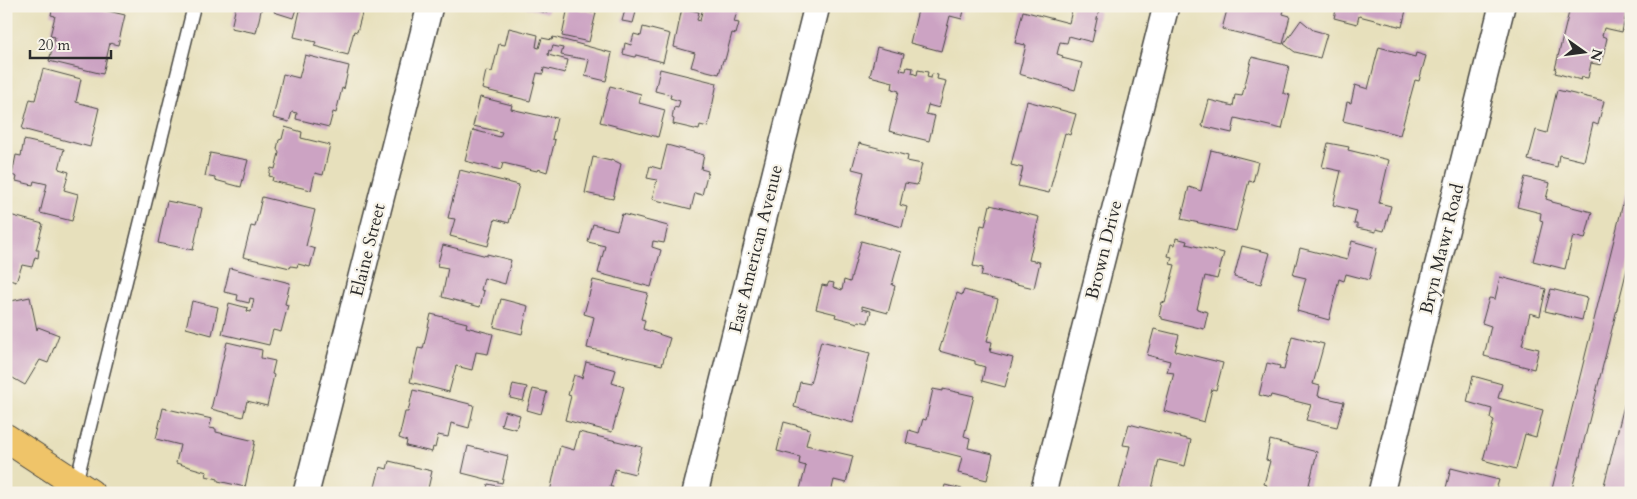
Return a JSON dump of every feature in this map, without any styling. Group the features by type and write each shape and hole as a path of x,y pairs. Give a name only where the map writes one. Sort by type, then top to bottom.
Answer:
{"main road":[{"path":"6,438 83,488"}],"street":[{"name":"Elaine Street","path":"306,493 430,6"},
{"name":"East American Avenue","path":"695,493 817,6"},
{"name":"Brown Drive","path":"1043,493 1166,6"},
{"name":"Bryn Mawr Road","path":"1381,493 1502,6"}],"lane":[{"path":"83,488 194,6"}],"building":[{"path":"53,6 105,6 104,10 125,15 118,45 110,43 103,74 49,61 55,37 50,36 55,16 51,15"},
{"path":"236,6 262,6 256,33 231,28"},
{"path":"276,6 297,6 293,18 274,12"},
{"path":"301,6 364,6 357,32 354,31 348,55 314,46 316,42 294,37"},
{"path":"519,6 549,6 547,13"},
{"path":"703,6 730,6 738,8 734,22 739,23 736,34 732,33 719,74 691,67 695,53 674,47 682,8 699,12 697,20 700,21"},
{"path":"919,6 965,6 962,19 950,16 941,51 910,43"},
{"path":"1073,6 1084,6 1099,10 1092,42 1069,36 1067,43 1060,42 1057,54 1063,56 1062,58 1082,63 1075,90 1019,74 1026,45 1015,43 1023,11 1069,23"},
{"path":"1228,6 1285,6 1283,14 1290,16 1283,44 1222,29"},
{"path":"1337,6 1407,6 1402,27 1359,16 1357,24 1334,18"},
{"path":"1566,6 1628,6 1622,32 1604,28 1602,36 1607,38 1601,65 1591,63 1588,78 1582,77 1581,80 1555,73 1569,12 1564,11"},
{"path":"568,7 596,13 589,42 562,36"},
{"path":"625,10 636,12 633,23 622,21"},
{"path":"1301,20 1313,30 1327,34 1320,58 1295,52 1284,44"},
{"path":"643,27 670,34 663,62 636,55 635,57 623,54 625,43 631,45 634,34 641,36"},
{"path":"509,28 538,35 536,47 539,48 542,38 552,40 553,37 612,53 606,81 585,76 589,60 561,55 563,48 553,46 551,51 549,50 548,55 568,60 565,73 544,68 543,74 537,73 530,101 482,89 486,71 492,72 499,44 505,45"},
{"path":"877,47 904,54 900,70 906,71 907,67 913,68 912,73 917,75 918,70 928,72 927,77 931,78 932,74 938,75 937,79 946,81 939,108 928,105 926,114 935,116 929,141 889,131 899,91 892,89 893,82 870,76"},
{"path":"1379,47 1415,57 1416,53 1426,56 1419,81 1415,80 1400,135 1343,121 1347,102 1351,103 1355,85 1368,89"},
{"path":"305,55 349,66 344,89 342,88 336,113 333,112 329,127 296,119 297,113 292,112 289,122 273,118 283,74 299,78"},
{"path":"1252,57 1289,66 1283,93 1290,95 1282,129 1235,118 1232,133 1202,126 1209,100 1233,106 1235,95 1242,96"},
{"path":"43,69 81,79 76,102 99,108 90,147 22,129 30,99 35,100"},
{"path":"660,69 717,83 708,127 700,125 699,130 673,124 674,107 678,108 680,101 670,98 671,95 655,91"},
{"path":"610,86 641,94 639,103 665,110 658,137 600,122"},
{"path":"1557,90 1604,101 1598,125 1593,123 1584,161 1559,155 1557,167 1528,160 1536,130 1547,133"},
{"path":"480,97 512,105 511,109 557,118 552,139 555,140 547,172 503,163 501,170 465,161 473,130 500,137 502,132 473,126"},
{"path":"1027,101 1076,114 1070,135 1065,133 1049,193 1018,186 1023,168 1011,165"},
{"path":"285,127 302,132 301,138 330,145 323,175 315,173 311,190 272,181 273,177 269,176 271,168 275,169 279,153 277,149 279,140 282,139"},
{"path":"24,140 64,149 59,169 69,172 64,190 78,194 72,221 40,213 47,184 34,181 33,185 16,181 17,177 12,175 16,155 21,156"},
{"path":"859,143 908,156 907,161 922,164 917,185 905,183 900,205 907,207 902,227 854,214 864,172 852,169"},
{"path":"1328,143 1349,147 1348,150 1389,160 1379,203 1391,206 1384,231 1376,229 1376,232 1357,228 1357,224 1354,224 1357,211 1333,205 1341,171 1322,167"},
{"path":"667,145 704,155 701,169 708,171 702,195 695,193 691,209 652,199 657,180 647,178 650,166 661,169"},
{"path":"1211,150 1258,162 1253,182 1249,181 1236,231 1181,219 1189,187 1201,191"},
{"path":"210,153 248,160 241,187 205,176"},
{"path":"593,157 611,161 611,159 621,164 613,199 585,193"},
{"path":"460,170 519,185 509,223 495,219 488,246 450,236 455,219 448,218"},
{"path":"1630,175 1631,253 1571,493 1551,493"},
{"path":"1525,177 1550,183 1546,199 1592,212 1585,239 1573,236 1565,269 1533,261 1543,221 1540,220 1541,213 1517,207"},
{"path":"262,197 315,210 306,246 315,249 310,267 298,264 297,267 291,266 290,268 243,257 251,226 255,227"},
{"path":"167,201 202,208 193,250 158,243"},
{"path":"990,205 1039,217 1029,260 1040,262 1034,288 981,276 983,268 973,266 981,225 985,226"},
{"path":"6,214 43,224 36,250 39,250 38,258 35,257 32,267 22,265 16,282 6,279"},
{"path":"622,214 668,226 664,243 653,241 652,247 661,250 651,287 598,273 605,246 588,242 593,224 617,230"},
{"path":"1176,238 1187,241 1186,244 1224,253 1217,279 1205,276 1197,309 1208,312 1204,329 1162,319 1159,316 1162,302 1165,303 1175,265 1170,264 1172,257 1168,256 1171,244 1175,245"},
{"path":"861,241 901,252 892,285 895,286 888,313 862,306 862,309 871,311 868,323 859,321 858,323 835,317 836,314 816,309 822,285 827,286 829,282 834,283 833,287 842,290 844,280 850,282"},
{"path":"1352,241 1377,248 1369,280 1346,274 1344,281 1339,279 1329,320 1297,311 1306,278 1293,275 1300,248 1347,260"},
{"path":"443,245 511,260 505,284 484,278 481,290 484,291 480,307 442,297 448,268 437,266"},
{"path":"1242,246 1270,253 1261,284 1234,277"},
{"path":"230,268 290,283 285,304 288,305 281,332 273,330 269,345 222,334 229,303 248,308 247,311 251,312 254,299 250,298 249,303 237,300 238,295 224,292"},
{"path":"1500,277 1546,289 1540,316 1530,313 1522,345 1539,349 1534,369 1484,356 1491,326 1482,323 1489,298 1495,299"},
{"path":"593,280 648,293 641,319 645,320 643,329 670,338 662,365 587,348 594,317 584,314"},
{"path":"1551,289 1587,298 1582,320 1545,311"},
{"path":"964,290 998,299 987,341 992,342 990,352 1013,358 1005,387 982,381 985,367 975,364 975,361 939,351 957,293 962,295"},
{"path":"30,297 37,330 38,327 59,335 48,363 40,360 25,385 6,374 6,302"},
{"path":"501,299 528,306 522,334 494,327"},
{"path":"192,301 218,307 212,335 186,328"},
{"path":"431,314 467,323 466,327 493,334 488,354 476,352 472,370 456,366 449,392 410,382 418,348 423,349"},
{"path":"1154,329 1179,335 1175,351 1223,363 1216,390 1212,389 1204,422 1164,411 1174,373 1167,372 1170,361 1147,355"},
{"path":"1292,336 1324,344 1313,384 1320,386 1318,396 1344,402 1337,427 1306,420 1311,405 1271,395 1270,398 1259,395 1267,363 1280,366 1279,369 1284,370"},
{"path":"821,341 870,353 853,423 794,407 800,382 810,384"},
{"path":"227,342 262,350 261,358 275,361 267,406 247,401 243,417 211,409"},
{"path":"586,362 616,370 612,383 624,387 612,432 565,420 571,396 568,395 574,375 582,378"},
{"path":"1473,376 1502,384 1498,398 1543,410 1536,437 1525,434 1516,469 1483,460 1494,420 1490,418 1492,409 1467,402"},
{"path":"1630,382 1631,493 1602,493"},
{"path":"513,384 527,387 523,401 510,398"},
{"path":"533,389 547,392 541,414 527,410"},
{"path":"933,389 943,391 943,389 974,396 964,436 970,438 968,448 993,454 987,480 958,473 962,457 906,443 909,430 919,433 923,419 926,420"},
{"path":"413,390 474,405 469,428 451,423 448,437 438,435 432,452 406,446 407,441 399,438 405,412 408,412"},
{"path":"163,408 212,419 209,428 216,429 216,432 255,441 245,487 218,481 218,479 206,476 207,472 176,463 180,445 156,439"},
{"path":"505,411 520,415 516,429 501,425"},
{"path":"784,422 810,429 806,445 853,456 846,483 834,480 831,493 799,493 806,466 799,464 800,457 777,451"},
{"path":"1129,424 1191,440 1185,466 1159,460 1151,493 1118,493 1130,446 1123,445"},
{"path":"579,432 642,447 635,474 615,469 610,487 613,487 611,493 550,492 560,446 574,450"},
{"path":"1270,440 1317,452 1307,493 1265,493 1267,485 1264,484 1270,461 1266,460"},
{"path":"468,446 508,456 502,483 462,473"},
{"path":"389,461 432,471 427,493 380,493 374,491 380,467 387,469"},
{"path":"1451,468 1499,480 1495,493 1451,493 1451,490 1446,488"},
{"path":"488,484 503,487 502,493 486,493"},
{"path":"945,485 975,492 943,493"}]}
